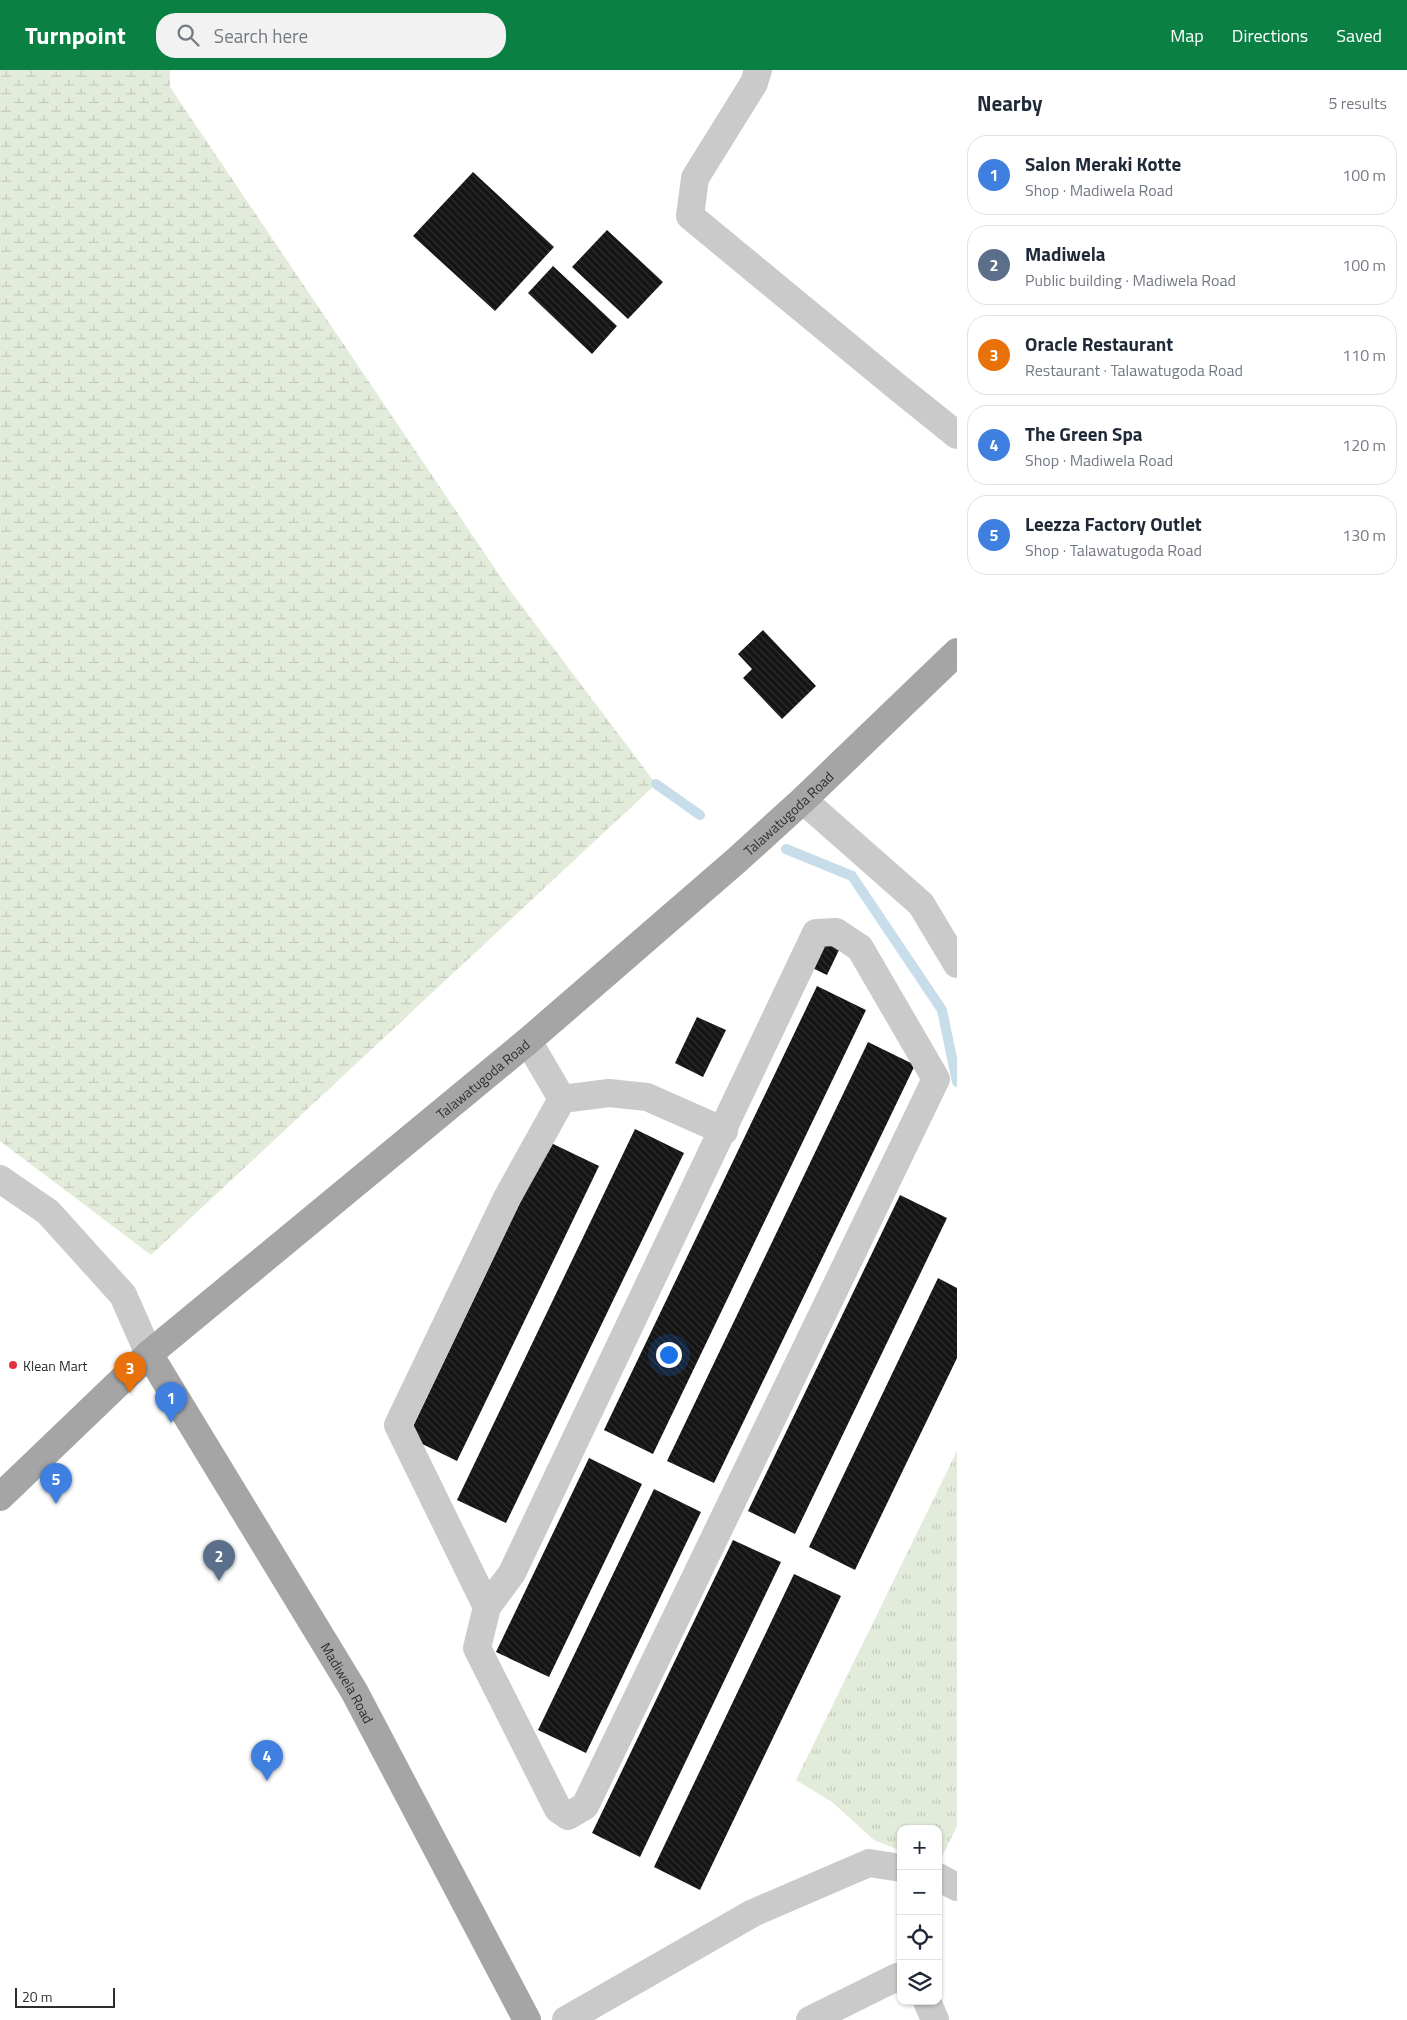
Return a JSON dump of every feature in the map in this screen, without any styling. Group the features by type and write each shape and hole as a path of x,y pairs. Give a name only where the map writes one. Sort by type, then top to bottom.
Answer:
{"main road":[{"name":"Talawatugoda Road","path":"0,1497 149,1354 528,1041 730,866 803,800 957,652"},
{"name":"Madiwela Road","path":"149,1354 354,1691 527,2020"}],"street":[{"path":"758,70 754,83 695,178 690,216 957,435"},
{"path":"803,800 921,904 957,964"},
{"path":"836,932 860,948 936,1079 585,1806 568,1816 558,1809 477,1648 487,1607 512,1573 816,934 836,932"},
{"path":"528,1041 562,1099"},
{"path":"562,1099 609,1093 647,1097 724,1130"},
{"path":"487,1607 398,1425 507,1198 562,1099"},
{"path":"0,1179 48,1212 123,1296 149,1354"},
{"path":"566,2020 753,1913 870,1863 897,1867"},
{"path":"942,1880 957,1888"},
{"path":"810,2020 897,1977"},
{"path":"929,2005 935,2020"}],"green space":[{"path":"0,70 170,70 170,87 506,585 656,784 151,1255 0,1141"},
{"path":"957,1451 957,1826 942,1857 942,1825 897,1825 897,1849 874,1840 832,1802 796,1780"}],"building":[{"path":"473,172 554,247 495,311 413,236"},
{"path":"607,230 663,282 628,319 572,267"},
{"path":"553,266 617,326 592,354 528,293"},
{"path":"763,630 816,686 782,719 743,678 752,669 738,654"},
{"path":"819,939 839,950 827,975 806,965"},
{"path":"817,986 866,1010 653,1454 604,1430"},
{"path":"697,1017 726,1030 703,1077 675,1063"},
{"path":"868,1042 915,1065 714,1483 667,1461"},
{"path":"635,1129 684,1153 506,1523 457,1500"},
{"path":"549,1142 599,1166 457,1461 408,1437"},
{"path":"900,1195 947,1218 795,1534 748,1511"},
{"path":"938,1278 957,1288 957,1358 855,1570 809,1547"},
{"path":"589,1458 642,1484 549,1677 496,1652"},
{"path":"654,1489 701,1512 586,1753 538,1730"},
{"path":"733,1540 781,1562 640,1857 592,1833"},
{"path":"794,1574 841,1596 700,1890 654,1867"}],"waterway":[{"path":"656,784 700,815"},
{"path":"786,849 852,876 942,1010 957,1082"}],"place":[{"name":"Klean Mart","path":"13,1365"},
{"name":"Oracle Restaurant","path":"130,1393"},
{"name":"Salon Meraki Kotte","path":"171,1423"},
{"name":"Leezza Factory Outlet","path":"56,1504"},
{"name":"Madiwela","path":"219,1581"},
{"name":"The Green Spa","path":"267,1781"}]}
